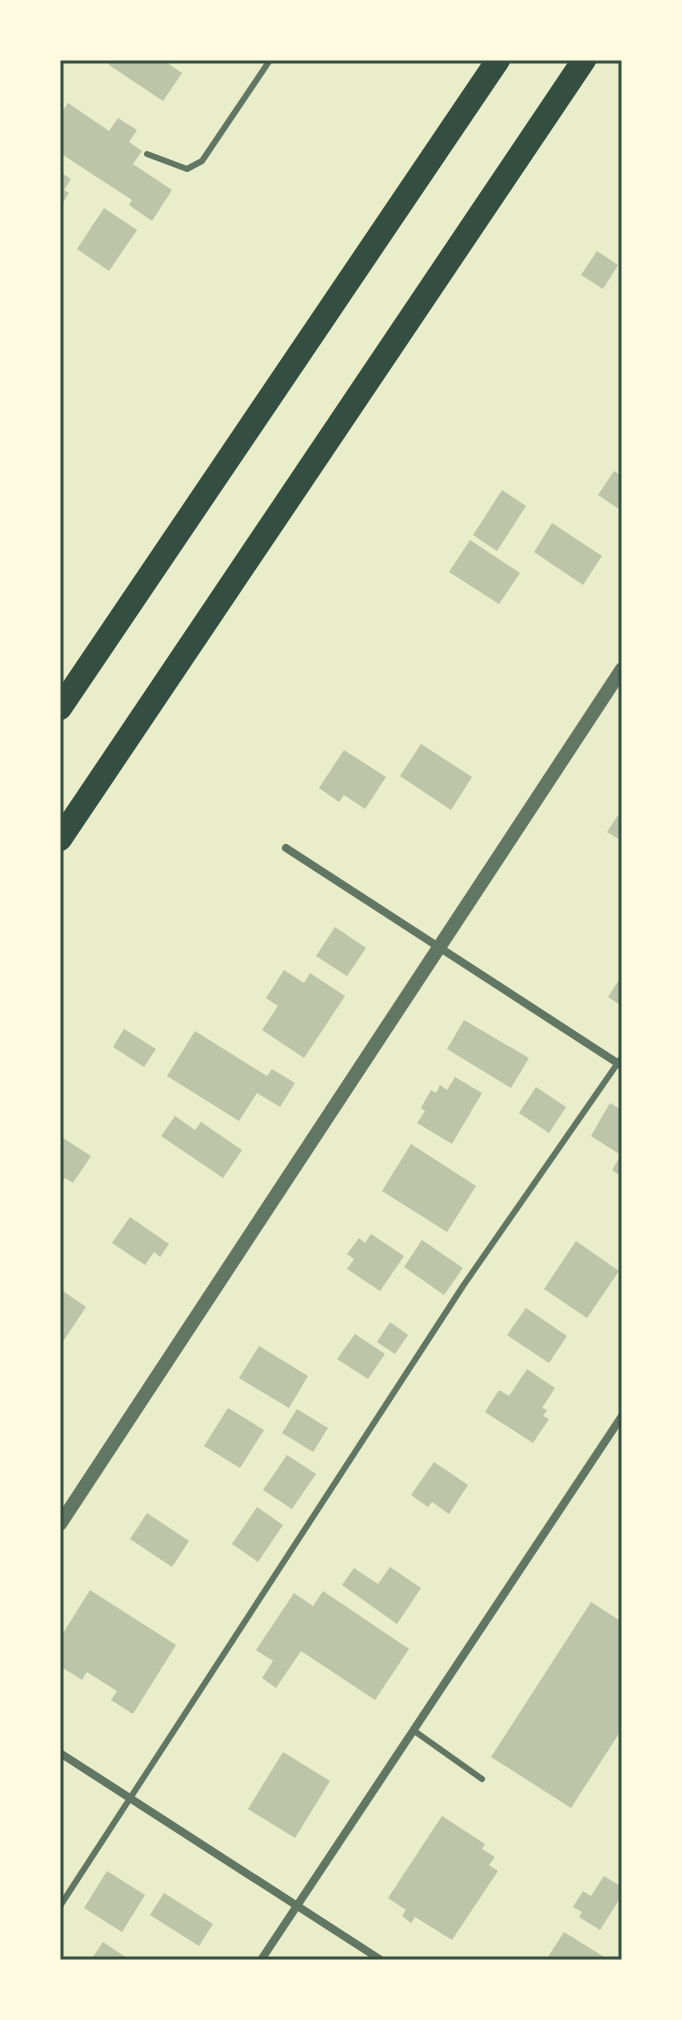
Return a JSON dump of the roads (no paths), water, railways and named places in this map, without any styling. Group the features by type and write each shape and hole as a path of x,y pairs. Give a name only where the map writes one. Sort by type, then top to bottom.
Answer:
{"highway":[{"path":"60,708 498,60"},
{"path":"60,839 584,60"}],"street":[{"path":"60,1524 622,669"},
{"path":"286,848 621,1062"},
{"path":"261,1960 622,1416"},
{"path":"60,1753 381,1960"}],"lane":[{"path":"147,154 187,169 202,161 270,60"},
{"path":"60,1906 463,1286 621,1062"},
{"path":"413,1730 482,1779"}]}
